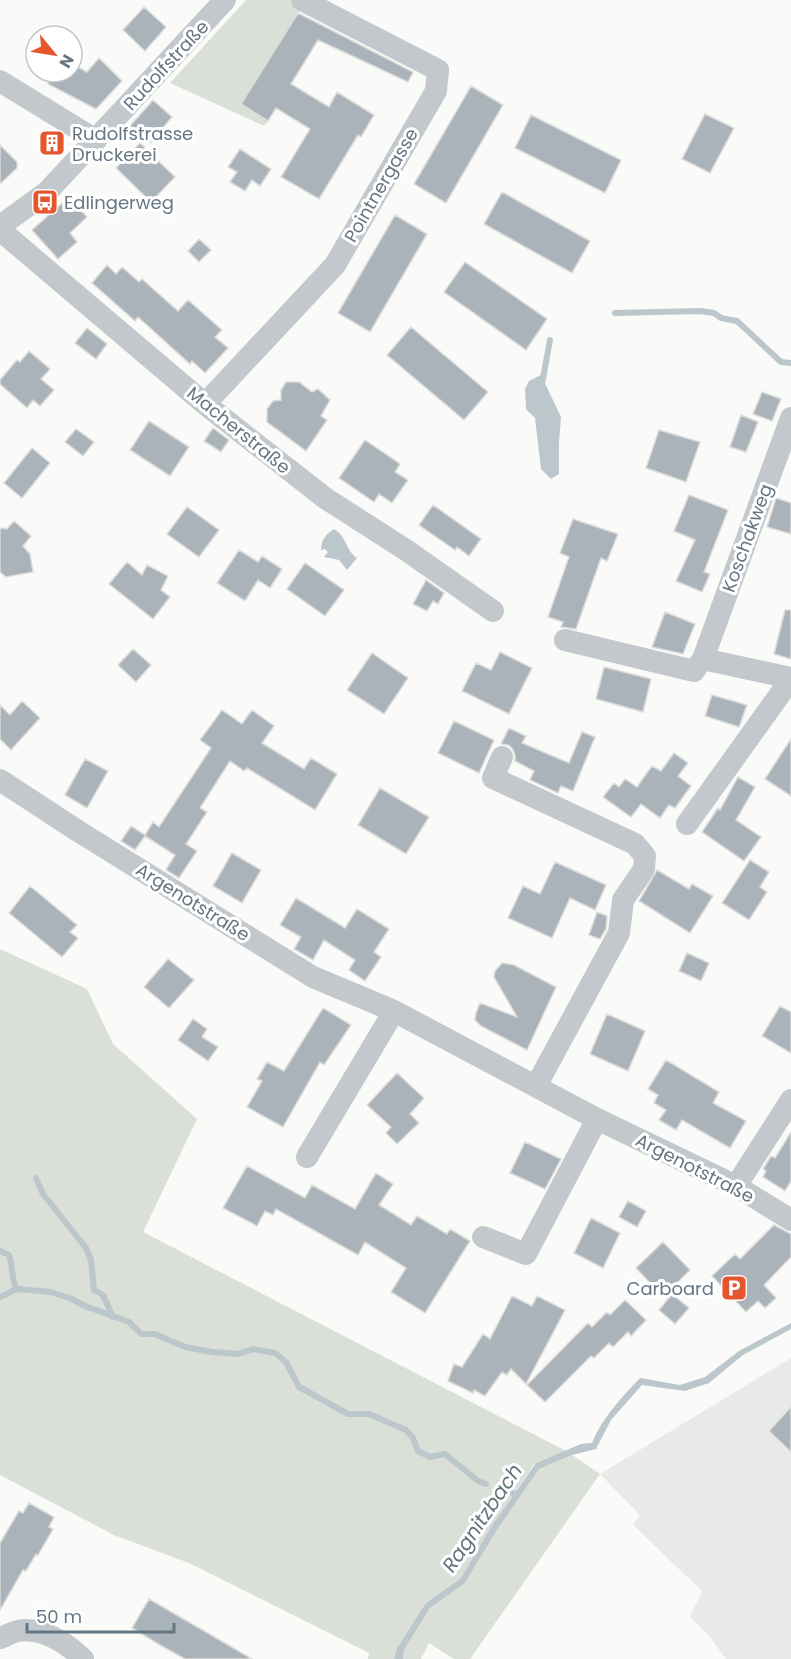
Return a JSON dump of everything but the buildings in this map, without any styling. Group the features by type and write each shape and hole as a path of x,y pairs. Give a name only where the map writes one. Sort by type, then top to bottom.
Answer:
{"street":[{"name":"Rudolfstraße","path":"0,226 47,192 225,0"},
{"name":"Pointnergasse","path":"205,404 335,265 436,91 438,70 302,0"},
{"path":"0,81 96,140"},
{"name":"Macherstraße","path":"0,230 205,404 325,498 406,550 493,611"},
{"name":"Koschakweg","path":"703,658 791,418"},
{"path":"565,640 694,671 703,658 791,679 687,824"},
{"path":"502,757 493,778 635,844 645,856 644,869 623,900 619,933 536,1086"},
{"name":"Argenotstraße","path":"0,780 314,977 394,1011 597,1119 736,1186 791,1220"},
{"path":"307,1157 394,1011"},
{"path":"736,1186 791,1100"},
{"path":"483,1237 525,1254 597,1119"},
{"path":"0,1638 19,1630 41,1632 72,1648 83,1659"}],"shaded area":[{"path":"246,0 290,0 303,5 241,104 268,121 264,126 170,83"},
{"path":"541,375 561,417 559,474 551,479 541,469 535,418 526,409 525,389 529,381"},
{"path":"334,529 357,558 347,570 339,560 324,557 328,552 325,549 321,550 324,538"},
{"path":"0,949 87,989 113,1044 197,1119 143,1232 566,1451 535,1463 492,1525 461,1578 426,1603 397,1648 394,1659 368,1659 369,1653 189,1563 114,1535 0,1475"},
{"name":"Ragnitzbach","path":"791,1323 791,1329 743,1355 709,1383 685,1391 642,1385 611,1420 596,1449 572,1455 539,1469 497,1530 465,1583 430,1608 404,1650 403,1659 394,1659 397,1648 426,1603 461,1578 492,1525 536,1463 581,1444 592,1443 607,1417 640,1378 680,1385 705,1377 739,1351"},
{"path":"791,1358 791,1659 726,1659 710,1637 690,1617 702,1591 633,1525 640,1515 600,1474"},
{"path":"572,1455 600,1474 470,1659 454,1659 429,1643 421,1659 403,1659 404,1650 430,1608 465,1583 497,1530 539,1469"}],"waterway":[{"path":"615,313 700,311 714,313 721,318 737,321 781,362 791,363"},
{"path":"542,384 550,340"},
{"path":"36,1178 43,1194 86,1248 91,1260 94,1290 103,1295 113,1317"},
{"path":"0,1251 9,1255 17,1289"},
{"path":"0,1297 17,1289 51,1292 129,1322 141,1334 155,1334 185,1347 238,1354 253,1349 275,1353 286,1362 299,1387 348,1414 369,1414 406,1430 413,1438 418,1451 430,1457 445,1454 478,1481 486,1484"},
{"path":"501,1488 516,1495"}],"place":[{"name":"Rudolfstrasse Druckerei","path":"52,143"},
{"name":"Edlingerweg","path":"45,202"},
{"name":"Carboard","path":"734,1288"}]}
